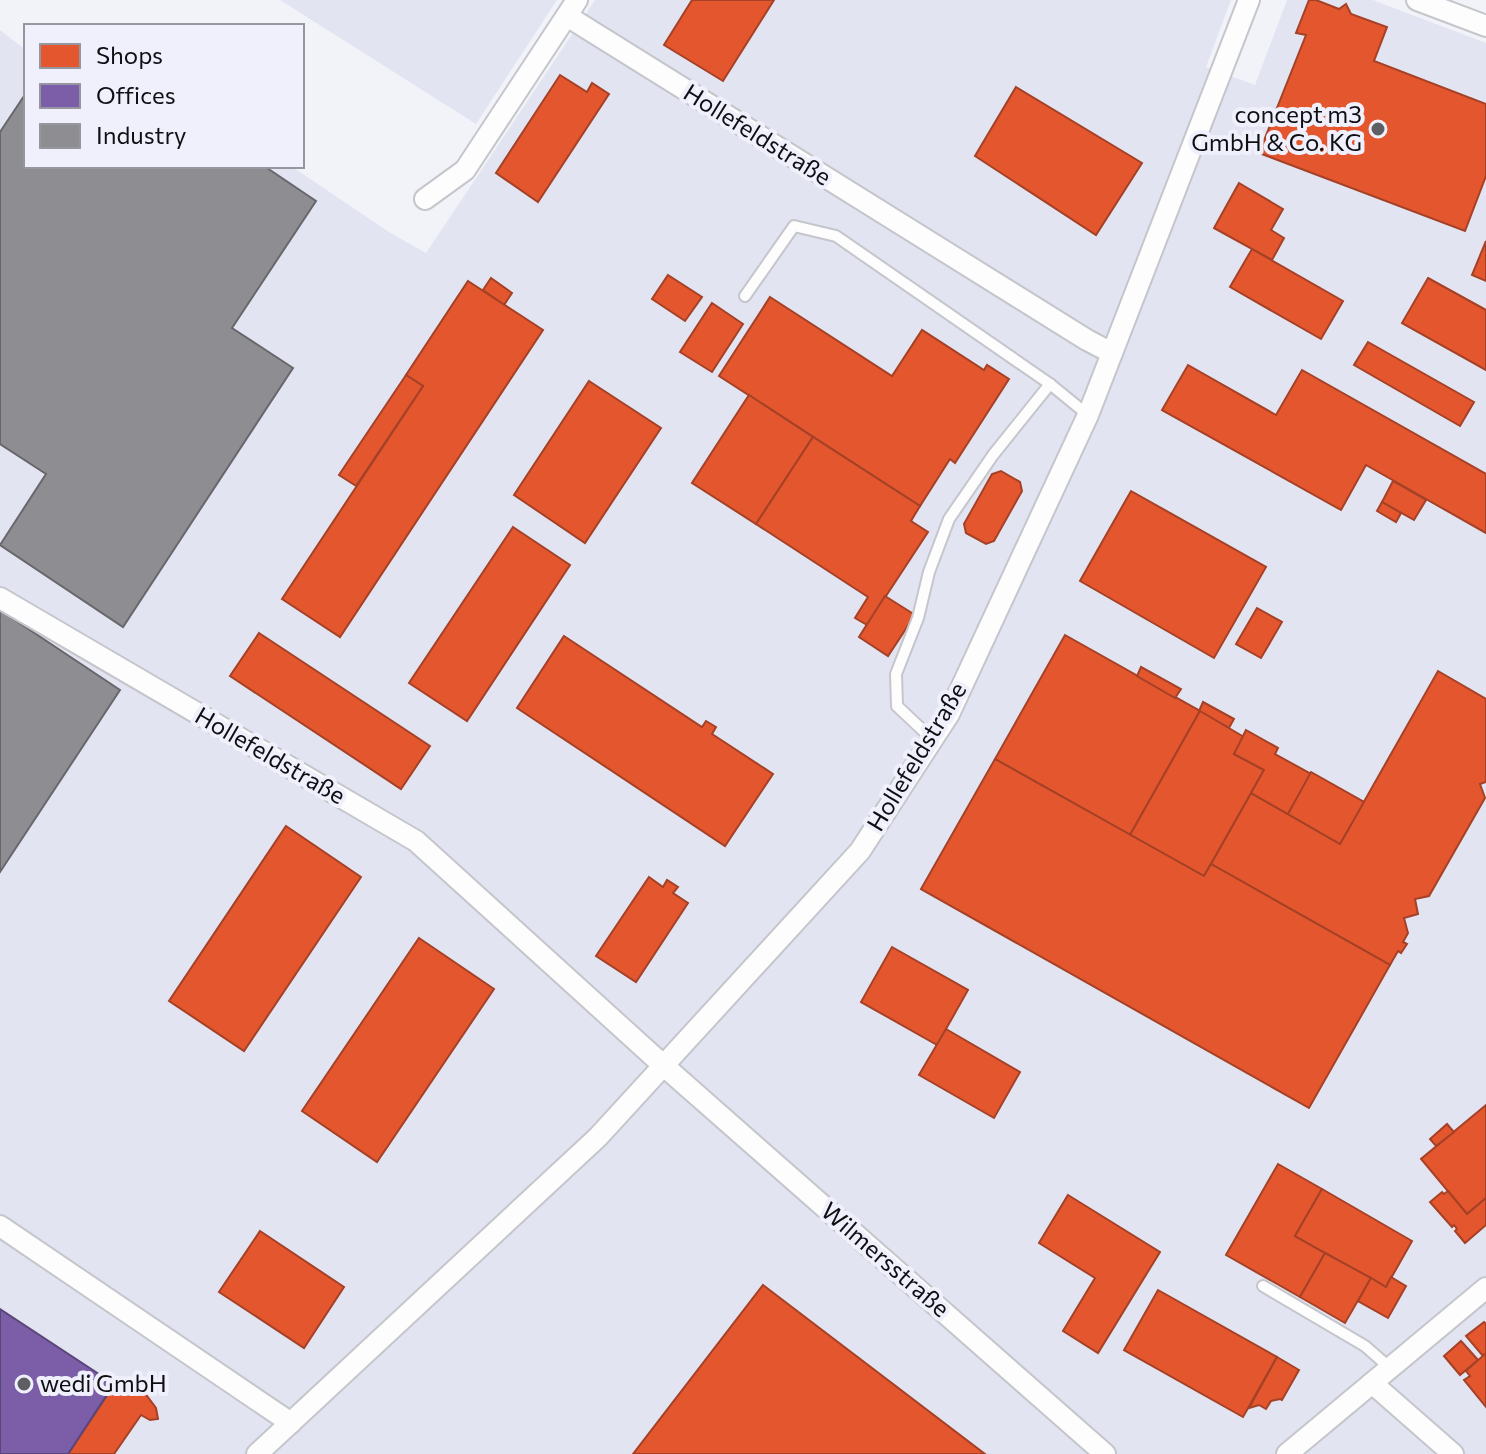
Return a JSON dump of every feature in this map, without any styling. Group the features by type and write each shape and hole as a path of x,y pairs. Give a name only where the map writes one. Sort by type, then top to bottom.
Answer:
{"street":[{"name":"Hollefeldstraße","path":"257,1454 598,1137 860,851 949,714 1088,415 1249,0"},
{"path":"1417,0 1486,26"},
{"name":"Hollefeldstraße","path":"425,199 465,170 572,8 1061,324 1112,353"},
{"name":"Hollefeldstraße","path":"0,598 416,841 664,1066"},
{"name":"Wilmersstraße","path":"664,1066 1105,1454"},
{"path":"0,1226 291,1423"},
{"path":"1287,1454 1486,1288"},
{"path":"1372,1383 1453,1454"}],"lane":[{"path":"745,296 794,226 836,236 1050,384 1088,415"},
{"path":"932,739 897,706 896,674 918,618 929,572 949,519 993,455 1050,384"},
{"path":"1263,1286 1365,1346 1390,1368"}],"shaded area":[{"path":"280,0 557,0 476,124"},
{"path":"595,0 1231,0 1206,67 1255,85 1287,0 1373,0 1486,43 1486,1454 0,1454 0,30 24,48 24,168 294,168 426,253"}],"building: Shops":[{"path":"692,0 774,0 723,81 664,45"},
{"name":"concept m3 GmbH & Co. KG","path":"1309,0 1339,9 1346,4 1351,14 1387,27 1374,61 1486,104 1486,176 1465,231 1259,153 1306,35 1296,33"},
{"path":"560,75 587,92 592,83 609,94 538,202 496,173"},
{"path":"1016,87 1142,163 1096,235 975,156"},
{"path":"1239,183 1283,209 1271,230 1284,238 1272,260 1214,228"},
{"path":"1486,241 1486,281 1472,275"},
{"path":"1252,249 1343,301 1321,339 1230,287"},
{"path":"668,275 702,297 685,321 652,299"},
{"path":"491,278 512,293 504,305 483,290"},
{"path":"1428,278 1486,310 1486,370 1402,323"},
{"path":"468,281 543,330 340,637 282,599 423,386 406,375"},
{"path":"770,297 892,376 922,330 984,370 987,365 1009,379 955,463 950,459 920,506 719,376"},
{"path":"712,303 743,324 712,372 680,352"},
{"path":"1368,342 1474,402 1460,426 1354,365"},
{"path":"1188,365 1276,415 1302,370 1486,474 1486,533 1366,465 1341,510 1162,410"},
{"path":"406,375 423,386 356,486 339,475"},
{"path":"589,381 661,428 585,543 514,495"},
{"path":"749,395 813,437 756,524 692,483"},
{"path":"813,437 920,506 911,521 928,532 867,625 855,618 868,597 756,524"},
{"path":"1001,471 1020,482 1022,491 994,541 986,544 966,533 964,524 992,474"},
{"path":"1393,481 1426,500 1414,520 1382,502"},
{"path":"1131,491 1266,567 1214,658 1080,581"},
{"path":"1382,502 1401,513 1396,522 1377,511"},
{"path":"513,527 570,565 467,721 409,683"},
{"path":"885,596 915,615 888,656 859,637"},
{"path":"1257,608 1282,622 1261,658 1236,644"},
{"path":"259,633 430,746 401,789 230,676"},
{"path":"1065,635 1200,711 1130,835 995,759"},
{"path":"564,636 702,727 706,721 716,727 712,734 773,774 725,846 517,708"},
{"path":"1141,667 1181,689 1175,698 1137,676"},
{"path":"1438,671 1486,699 1486,782 1480,784 1485,798 1429,896 1415,899 1418,914 1404,918 1408,933 1403,942 1407,944 1401,953 1398,951 1390,965 1211,864 1251,793 1340,844"},
{"path":"1203,702 1234,719 1229,728 1199,711"},
{"path":"1200,711 1244,737 1234,754 1264,770 1204,876 1130,835"},
{"path":"1246,730 1278,748 1275,754 1311,774 1288,814 1251,793 1264,770 1234,754"},
{"path":"995,759 1204,876 1211,864 1390,965 1309,1108 921,889"},
{"path":"1311,772 1364,802 1340,844 1288,814"},
{"path":"286,826 361,877 244,1051 169,1001"},
{"path":"649,877 663,887 667,880 678,887 673,893 688,903 636,982 596,956"},
{"path":"419,938 494,989 377,1162 302,1111"},
{"path":"892,947 968,990 937,1045 861,1002"},
{"path":"946,1029 1020,1072 994,1118 919,1075"},
{"path":"1486,1105 1486,1198 1467,1214 1421,1159"},
{"path":"1447,1124 1454,1132 1436,1146 1430,1139"},
{"path":"1278,1164 1322,1189 1295,1236 1325,1253 1300,1297 1226,1255"},
{"path":"1322,1189 1412,1241 1386,1287 1295,1236"},
{"path":"1448,1191 1467,1214 1486,1198 1486,1225 1465,1243 1454,1225 1452,1227 1430,1202"},
{"path":"1068,1195 1160,1252 1098,1353 1063,1331 1095,1278 1039,1243"},
{"path":"260,1231 344,1287 304,1348 219,1292"},
{"path":"1325,1253 1371,1278 1345,1323 1300,1297"},
{"path":"1391,1277 1406,1286 1388,1318 1358,1301 1371,1278 1386,1287"},
{"path":"763,1285 985,1454 633,1454"},
{"path":"1158,1290 1277,1357 1243,1417 1124,1350"},
{"path":"1484,1322 1486,1353 1483,1356 1466,1336"},
{"path":"1461,1341 1478,1360 1460,1375 1444,1356"},
{"path":"1486,1353 1486,1407 1464,1380 1470,1376 1466,1371"},
{"path":"1277,1357 1299,1370 1282,1400 1271,1401 1266,1409 1259,1405 1249,1408"},
{"path":"116,1382 120,1386 127,1382 144,1392 156,1408 158,1419 150,1420 141,1415 114,1454 68,1454"}],"building: Offices":[{"path":"0,1309 114,1384 68,1454 0,1454"}],"building: Industry":[{"path":"24,96 24,168 267,168 316,201 232,328 293,368 123,627 0,545 46,474 0,444 0,132"},
{"path":"0,610 120,690 0,872"}],"place":[{"name":"concept m3 GmbH & Co. KG","path":"1378,129"},
{"name":"wedi GmbH","path":"24,1384"}]}
